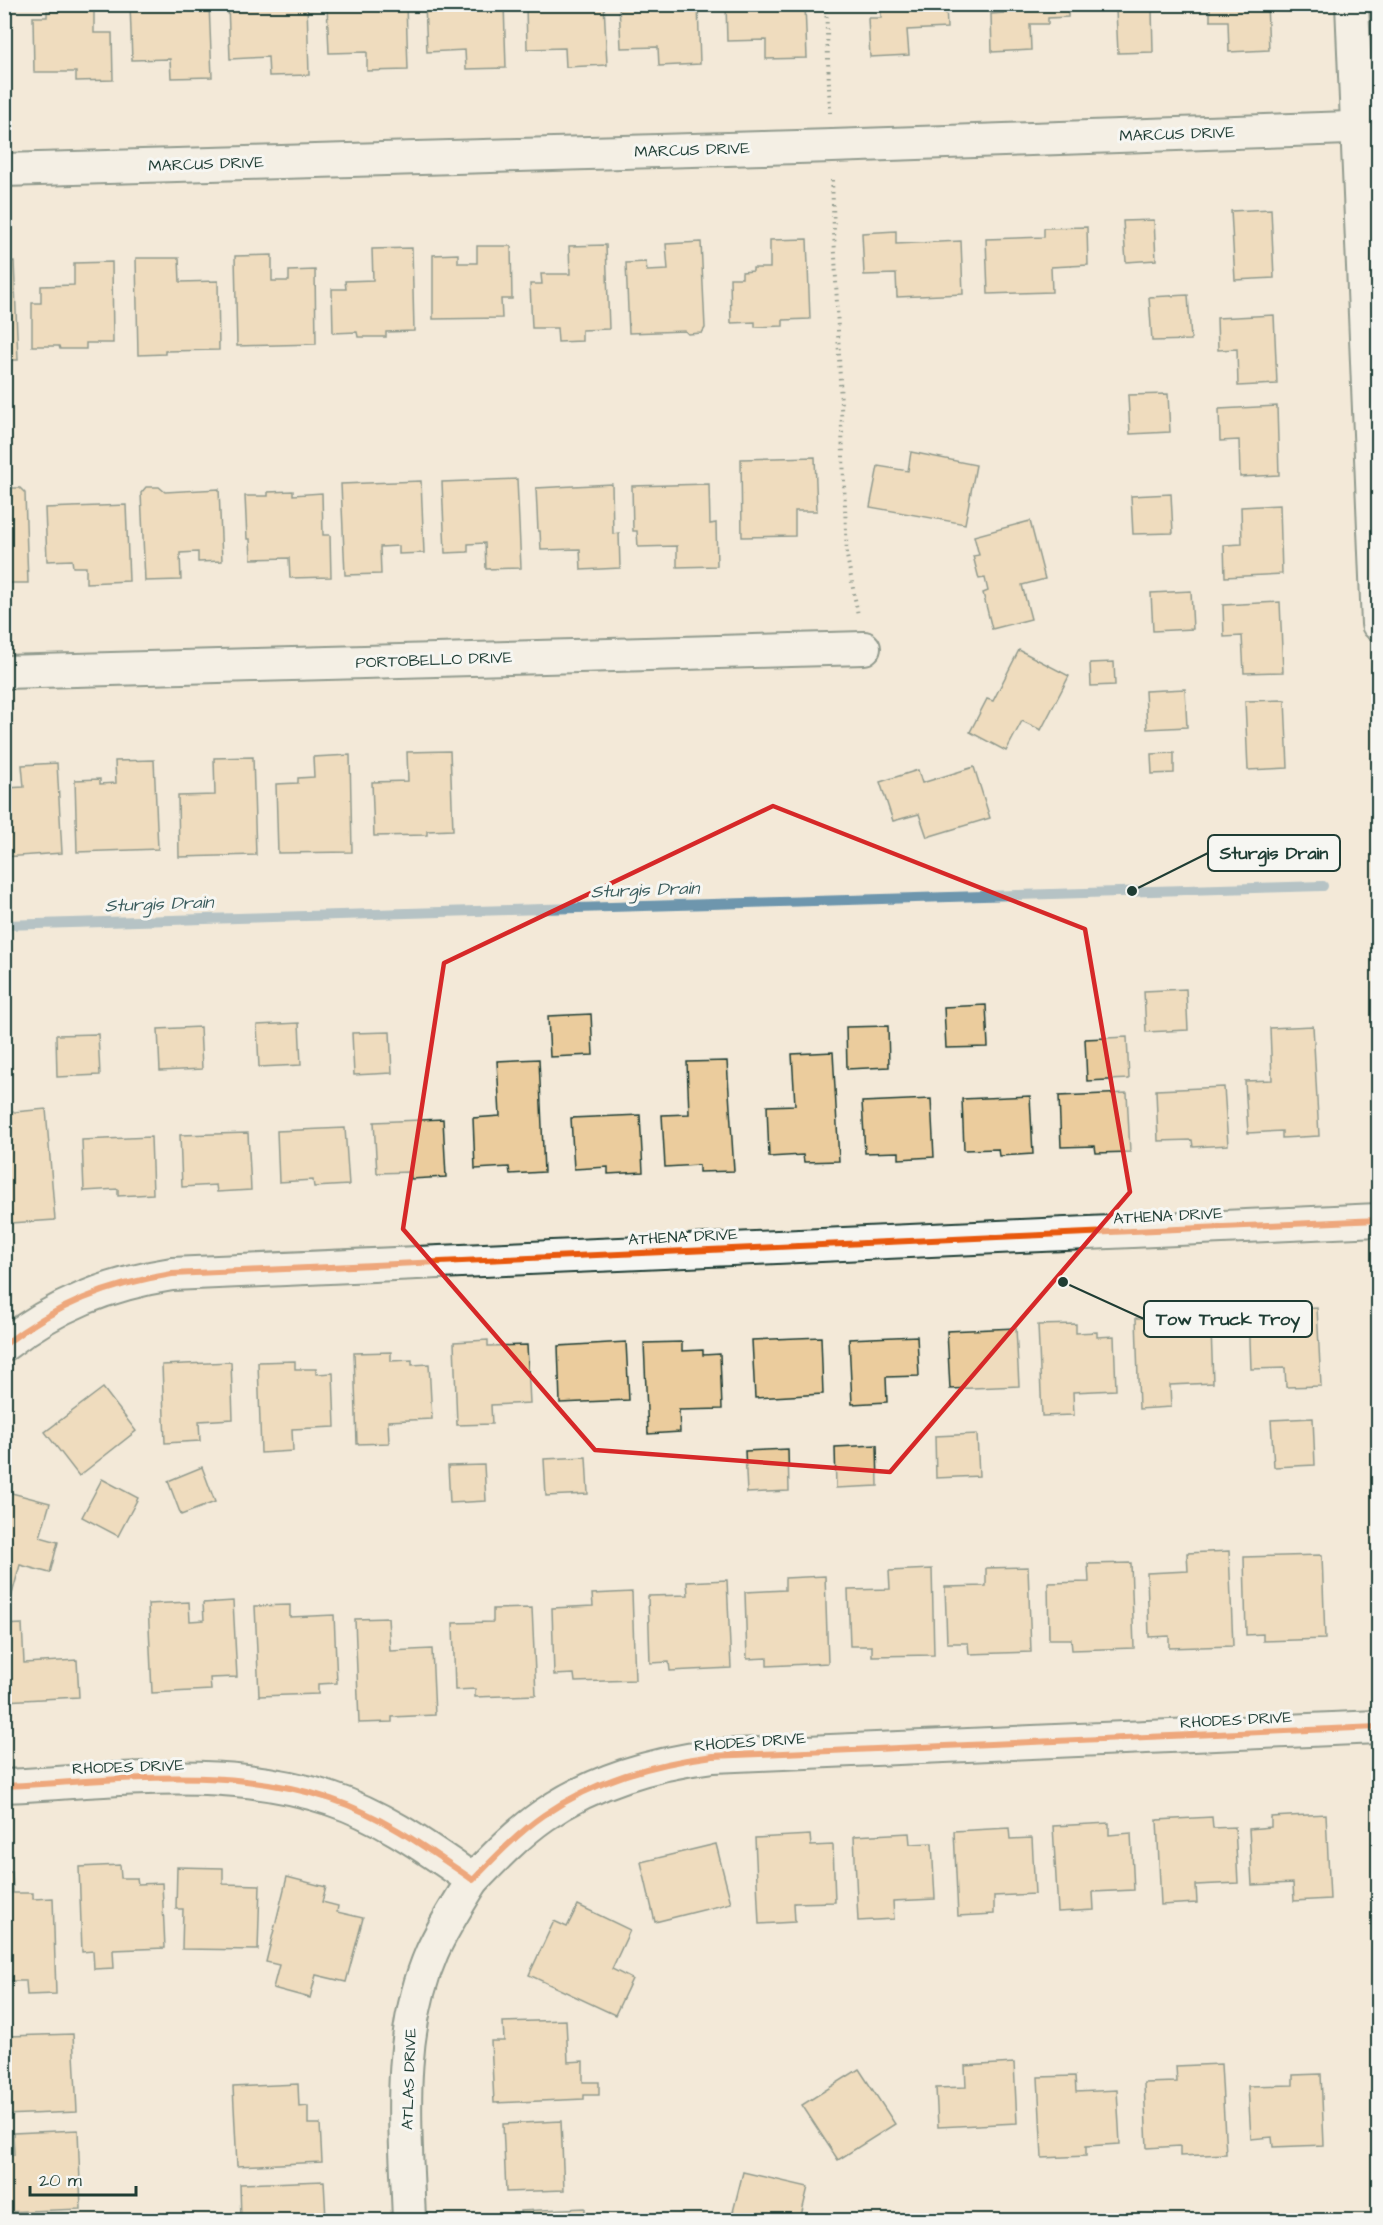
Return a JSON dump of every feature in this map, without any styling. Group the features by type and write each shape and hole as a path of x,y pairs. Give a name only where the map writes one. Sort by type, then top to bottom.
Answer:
{"street":[{"path":"1352,4 1368,127 1378,624"},
{"name":"MARCUS DRIVE","path":"4,170 832,146 1368,127"},
{"name":"PORTOBELLO DRIVE","path":"4,672 864,648"},
{"name":"ATHENA DRIVE","path":"4,1345 32,1324 62,1306 136,1280 172,1274 1378,1220"},
{"name":"RHODES DRIVE","path":"4,1786 174,1778 243,1780 276,1784 332,1799 381,1820 473,1880 498,1854 543,1815 595,1786 627,1773 673,1761 712,1756 1378,1727"},
{"name":"ATLAS DRIVE","path":"409,2220 406,2083 407,2048 412,2013 432,1952 473,1880"}],"path":[{"path":"826,4 847,556 864,648"}],"highlighted area":[{"path":"773,806 1085,929 1130,1192 890,1472 595,1450 403,1229 444,963"}],"building":[{"path":"130,4 209,4 212,77 171,78 170,59 132,60"},
{"path":"228,4 307,4 309,75 269,76 268,57 230,59"},
{"path":"327,4 406,4 408,70 367,71 367,52 329,53"},
{"path":"425,4 504,4 506,68 466,69 465,50 427,52"},
{"path":"526,4 604,4 607,65 566,67 565,48 527,49"},
{"path":"619,4 698,4 700,64 659,66 658,47 621,48"},
{"path":"726,4 805,4 807,58 766,59 766,40 727,41"},
{"path":"881,4 946,4 947,28 907,30 909,55 870,57 868,18 881,18"},
{"path":"1004,4 1068,4 1068,17 1048,18 1048,24 1030,24 1031,50 992,52 991,14 1004,13"},
{"path":"1210,4 1267,4 1269,50 1229,52 1228,21 1210,21"},
{"path":"1152,9 1153,52 1118,53 1116,10"},
{"path":"47,11 94,11 94,33 112,33 113,80 76,81 76,72 34,72 33,17 47,17"},
{"path":"4,45 6,45 8,84 4,84"},
{"path":"1271,209 1274,278 1235,280 1231,211"},
{"path":"1154,220 1156,260 1126,262 1123,221"},
{"path":"1087,227 1088,265 1051,267 1052,292 988,294 986,239 1044,237 1044,228"},
{"path":"896,231 896,244 961,241 963,294 897,297 896,274 864,275 862,233"},
{"path":"807,239 810,319 783,320 783,326 755,327 755,322 731,323 730,278 742,278 742,272 753,271 753,268 770,268 770,240"},
{"path":"701,242 705,328 702,333 688,334 685,331 629,333 626,263 646,262 647,271 668,270 666,244"},
{"path":"606,245 609,329 582,330 582,341 558,342 557,328 532,328 530,284 542,284 541,274 570,274 569,246"},
{"path":"477,246 511,246 512,299 501,299 502,318 433,319 433,255 458,254 458,263 477,263"},
{"path":"412,248 414,331 386,332 386,337 358,337 357,332 333,333 332,289 346,289 345,281 373,280 372,249"},
{"path":"272,255 272,281 289,281 289,271 315,270 316,344 237,346 235,256"},
{"path":"136,258 179,258 180,282 218,281 219,350 165,351 165,354 138,355"},
{"path":"14,261 18,360 4,360 4,262"},
{"path":"112,262 113,343 86,343 86,349 32,346 32,303 41,303 41,286 74,285 74,263"},
{"path":"1188,295 1191,340 1152,341 1149,297"},
{"path":"1274,315 1277,384 1238,386 1237,349 1218,350 1217,318"},
{"path":"1168,394 1170,432 1130,434 1128,395"},
{"path":"1277,406 1279,475 1240,477 1239,440 1220,441 1219,409"},
{"path":"911,452 976,465 965,524 870,507 878,466 908,471"},
{"path":"815,457 817,511 795,511 795,536 742,537 741,459"},
{"path":"517,479 521,568 486,569 485,543 468,544 468,552 445,553 442,482"},
{"path":"421,481 424,553 399,554 399,546 380,547 381,574 345,575 341,484"},
{"path":"612,484 613,534 619,533 620,568 581,570 580,549 541,550 536,488"},
{"path":"709,484 710,524 716,523 717,566 677,567 677,546 638,547 637,531 633,531 632,486"},
{"path":"146,487 159,487 165,492 219,489 222,561 198,562 198,552 180,553 181,580 145,581 141,493"},
{"path":"9,488 20,488 25,493 28,583 4,583 4,492"},
{"path":"293,491 293,495 322,493 323,535 330,535 331,577 290,578 289,558 251,559 250,539 247,539 245,496 268,496 268,492"},
{"path":"1171,494 1173,533 1133,534 1131,496"},
{"path":"126,505 129,581 86,583 86,567 73,567 72,560 47,561 45,508"},
{"path":"1280,505 1282,574 1225,577 1224,545 1242,544 1241,507"},
{"path":"1030,521 1045,579 1022,585 1031,619 992,629 983,593 988,591 985,578 979,579 973,556 979,555 974,536"},
{"path":"1191,591 1193,629 1153,631 1151,593"},
{"path":"1280,602 1283,672 1244,673 1242,636 1224,637 1223,605"},
{"path":"1019,650 1069,676 1041,730 1022,721 1006,751 970,732 987,699 993,701"},
{"path":"1114,662 1115,685 1091,686 1090,663"},
{"path":"1185,689 1187,727 1147,729 1145,691"},
{"path":"1285,700 1288,768 1248,770 1245,701"},
{"path":"450,751 453,830 427,831 427,835 374,836 372,782 408,781 407,752"},
{"path":"1174,753 1174,773 1152,774 1151,754"},
{"path":"350,755 352,852 278,853 276,784 298,783 298,778 314,777 313,757"},
{"path":"253,757 256,855 179,857 178,796 215,795 214,758"},
{"path":"154,760 158,849 77,852 75,780 100,779 100,784 116,783 115,761"},
{"path":"57,763 62,853 4,857 4,782 6,788 24,787 22,765"},
{"path":"974,767 990,818 927,837 919,814 893,821 880,782 918,770 922,783"},
{"path":"1186,989 1188,1030 1146,1032 1144,991"},
{"path":"986,1005 988,1047 946,1048 944,1007"},
{"path":"591,1014 593,1055 550,1057 548,1016"},
{"path":"299,1023 301,1065 259,1067 257,1025"},
{"path":"888,1026 889,1067 847,1069 846,1027"},
{"path":"1313,1026 1319,1136 1282,1138 1282,1131 1248,1133 1245,1081 1272,1080 1270,1028"},
{"path":"200,1027 202,1069 160,1071 158,1029"},
{"path":"390,1032 392,1073 354,1075 352,1033"},
{"path":"98,1034 100,1075 57,1077 56,1035"},
{"path":"1127,1037 1129,1079 1087,1081 1085,1039"},
{"path":"833,1052 839,1161 804,1162 803,1155 769,1157 767,1106 795,1105 792,1054"},
{"path":"539,1059 544,1172 510,1174 509,1167 475,1169 473,1118 500,1116 497,1061"},
{"path":"727,1061 734,1171 699,1172 699,1165 665,1167 662,1115 689,1114 687,1062"},
{"path":"1224,1087 1228,1145 1193,1147 1192,1140 1158,1141 1156,1090"},
{"path":"1127,1093 1130,1152 1096,1153 1095,1146 1061,1147 1059,1096"},
{"path":"1030,1096 1033,1154 999,1156 998,1149 964,1150 962,1099"},
{"path":"931,1099 934,1157 899,1159 899,1152 865,1153 862,1102"},
{"path":"46,1109 55,1220 11,1223 11,1217 4,1217 4,1169 7,1169 4,1113"},
{"path":"640,1115 643,1172 608,1174 608,1167 574,1169 571,1118"},
{"path":"443,1119 446,1177 411,1179 410,1172 377,1173 374,1122"},
{"path":"345,1128 349,1185 314,1187 313,1180 279,1182 277,1131"},
{"path":"248,1133 251,1190 217,1192 216,1185 182,1187 180,1135"},
{"path":"151,1137 153,1194 118,1196 118,1189 84,1191 82,1140"},
{"path":"1317,1308 1321,1386 1286,1387 1285,1368 1251,1369 1249,1312"},
{"path":"1173,1317 1173,1326 1194,1325 1194,1330 1211,1329 1213,1383 1170,1385 1171,1407 1139,1409 1136,1318"},
{"path":"1076,1324 1076,1333 1097,1332 1097,1337 1114,1336 1116,1390 1073,1392 1074,1415 1042,1416 1038,1325"},
{"path":"1016,1328 1019,1386 950,1389 947,1331"},
{"path":"917,1336 919,1376 886,1377 887,1402 852,1404 849,1339"},
{"path":"821,1337 823,1394 755,1398 752,1340"},
{"path":"488,1340 488,1346 527,1345 530,1403 491,1405 492,1424 457,1425 454,1342"},
{"path":"626,1342 629,1400 560,1403 558,1346"},
{"path":"682,1342 682,1351 703,1350 703,1355 720,1354 722,1409 679,1410 680,1432 648,1434 644,1343"},
{"path":"391,1352 391,1361 412,1360 412,1365 429,1364 432,1419 388,1421 389,1443 357,1444 354,1353"},
{"path":"295,1361 295,1369 316,1369 316,1374 333,1373 335,1427 292,1429 293,1451 261,1453 258,1362"},
{"path":"231,1362 233,1419 199,1421 200,1441 165,1443 162,1365"},
{"path":"103,1388 136,1431 79,1476 45,1432"},
{"path":"1313,1418 1315,1465 1274,1467 1271,1420"},
{"path":"977,1434 979,1476 936,1478 935,1436"},
{"path":"877,1445 878,1486 836,1488 835,1447"},
{"path":"788,1449 789,1491 747,1493 745,1451"},
{"path":"586,1457 588,1494 546,1496 544,1459"},
{"path":"484,1465 486,1501 450,1503 448,1466"},
{"path":"202,1467 215,1502 181,1515 168,1481"},
{"path":"102,1479 138,1498 118,1536 82,1517"},
{"path":"4,1491 50,1503 40,1537 58,1542 50,1573 20,1565 11,1598 4,1596"},
{"path":"1229,1551 1233,1646 1169,1648 1169,1636 1149,1637 1147,1573 1188,1571 1187,1553"},
{"path":"1322,1555 1325,1639 1263,1641 1263,1634 1246,1635 1244,1557"},
{"path":"1131,1563 1134,1648 1072,1650 1071,1639 1049,1639 1048,1583 1089,1582 1088,1564"},
{"path":"1028,1567 1031,1652 969,1654 968,1643 947,1643 945,1587 986,1586 986,1568"},
{"path":"932,1569 934,1655 872,1656 872,1646 850,1646 848,1590 890,1589 889,1571"},
{"path":"825,1576 828,1663 767,1666 767,1658 747,1659 745,1592 785,1590 785,1578"},
{"path":"727,1580 731,1668 670,1671 669,1662 650,1663 648,1596 688,1595 687,1582"},
{"path":"632,1592 635,1680 575,1682 574,1674 554,1675 552,1608 593,1606 592,1594"},
{"path":"233,1601 237,1677 210,1678 211,1690 152,1693 148,1604 189,1602 190,1621 204,1620 203,1603"},
{"path":"290,1605 290,1617 334,1615 337,1683 318,1684 318,1694 259,1696 255,1606"},
{"path":"532,1608 536,1695 475,1697 475,1689 455,1690 453,1623 493,1622 493,1609"},
{"path":"388,1618 390,1651 432,1649 435,1715 392,1717 392,1722 359,1723 355,1619"},
{"path":"22,1624 24,1663 77,1660 79,1697 4,1701 4,1625"},
{"path":"1326,1814 1330,1899 1294,1901 1293,1883 1252,1885 1249,1829 1271,1827 1271,1817"},
{"path":"1212,1817 1213,1828 1235,1827 1238,1883 1196,1885 1197,1903 1161,1905 1157,1820"},
{"path":"1109,1823 1109,1835 1131,1833 1134,1890 1093,1892 1094,1910 1058,1912 1053,1826"},
{"path":"1009,1828 1010,1839 1032,1838 1035,1894 994,1896 994,1914 958,1916 954,1831"},
{"path":"909,1833 910,1844 932,1843 935,1899 893,1901 894,1919 858,1921 854,1836"},
{"path":"810,1835 811,1846 833,1845 835,1902 794,1903 795,1922 759,1924 755,1838"},
{"path":"716,1844 731,1903 655,1922 641,1862"},
{"path":"120,1865 121,1878 137,1878 138,1884 162,1883 165,1948 113,1950 114,1968 94,1969 93,1951 82,1952 79,1867"},
{"path":"177,1867 223,1868 223,1884 260,1885 258,1950 182,1949 183,1909 176,1909"},
{"path":"4,1872 12,1872 13,1893 33,1893 33,1899 53,1898 56,1994 27,1995 26,1981 4,1981"},
{"path":"287,1877 326,1887 322,1902 338,1906 337,1912 363,1918 346,1982 316,1975 310,1998 273,1988 279,1965 266,1962"},
{"path":"578,1905 630,1930 612,1969 632,1979 615,2015 529,1975 554,1921 567,1927"},
{"path":"566,2020 568,2062 583,2061 583,2082 599,2082 599,2095 584,2095 584,2099 494,2103 491,2041 504,2041 503,2022"},
{"path":"73,2034 77,2112 4,2115 4,2059 10,2058 9,2036"},
{"path":"1014,2063 1017,2123 938,2127 936,2088 966,2087 965,2066"},
{"path":"1221,2064 1226,2154 1180,2156 1180,2146 1147,2148 1144,2083 1177,2082 1176,2066"},
{"path":"859,2069 895,2124 838,2160 802,2105"},
{"path":"1321,2074 1324,2145 1273,2147 1272,2137 1251,2139 1248,2086 1293,2085 1293,2075"},
{"path":"1075,2076 1076,2092 1117,2090 1120,2144 1086,2146 1086,2156 1042,2158 1038,2077"},
{"path":"298,2084 299,2107 308,2106 308,2124 320,2124 322,2162 237,2166 233,2087"},
{"path":"561,2121 564,2190 506,2192 503,2124"},
{"path":"78,2130 81,2209 4,2212 5,2156 14,2155 13,2133"},
{"path":"743,2172 808,2187 800,2220 731,2220"},
{"path":"324,2181 326,2219 241,2220 240,2184"},
{"path":"585,2208 585,2220 521,2220 520,2211"}],"waterway":[{"name":"Sturgis Drain","path":"4,925 1323,886"}],"cycle path":[{"path":"4,1345 43,1318 84,1298 104,1290 172,1274 1378,1220"},
{"path":"4,1786 127,1779 210,1778 251,1781 291,1788 331,1799 369,1814 405,1834 473,1880 525,1830 563,1803 625,1775 690,1759 713,1756 1378,1727"}],"place":[{"name":"Sturgis Drain","path":"1132,891"},
{"name":"Tow Truck Troy","path":"1063,1282"}]}
